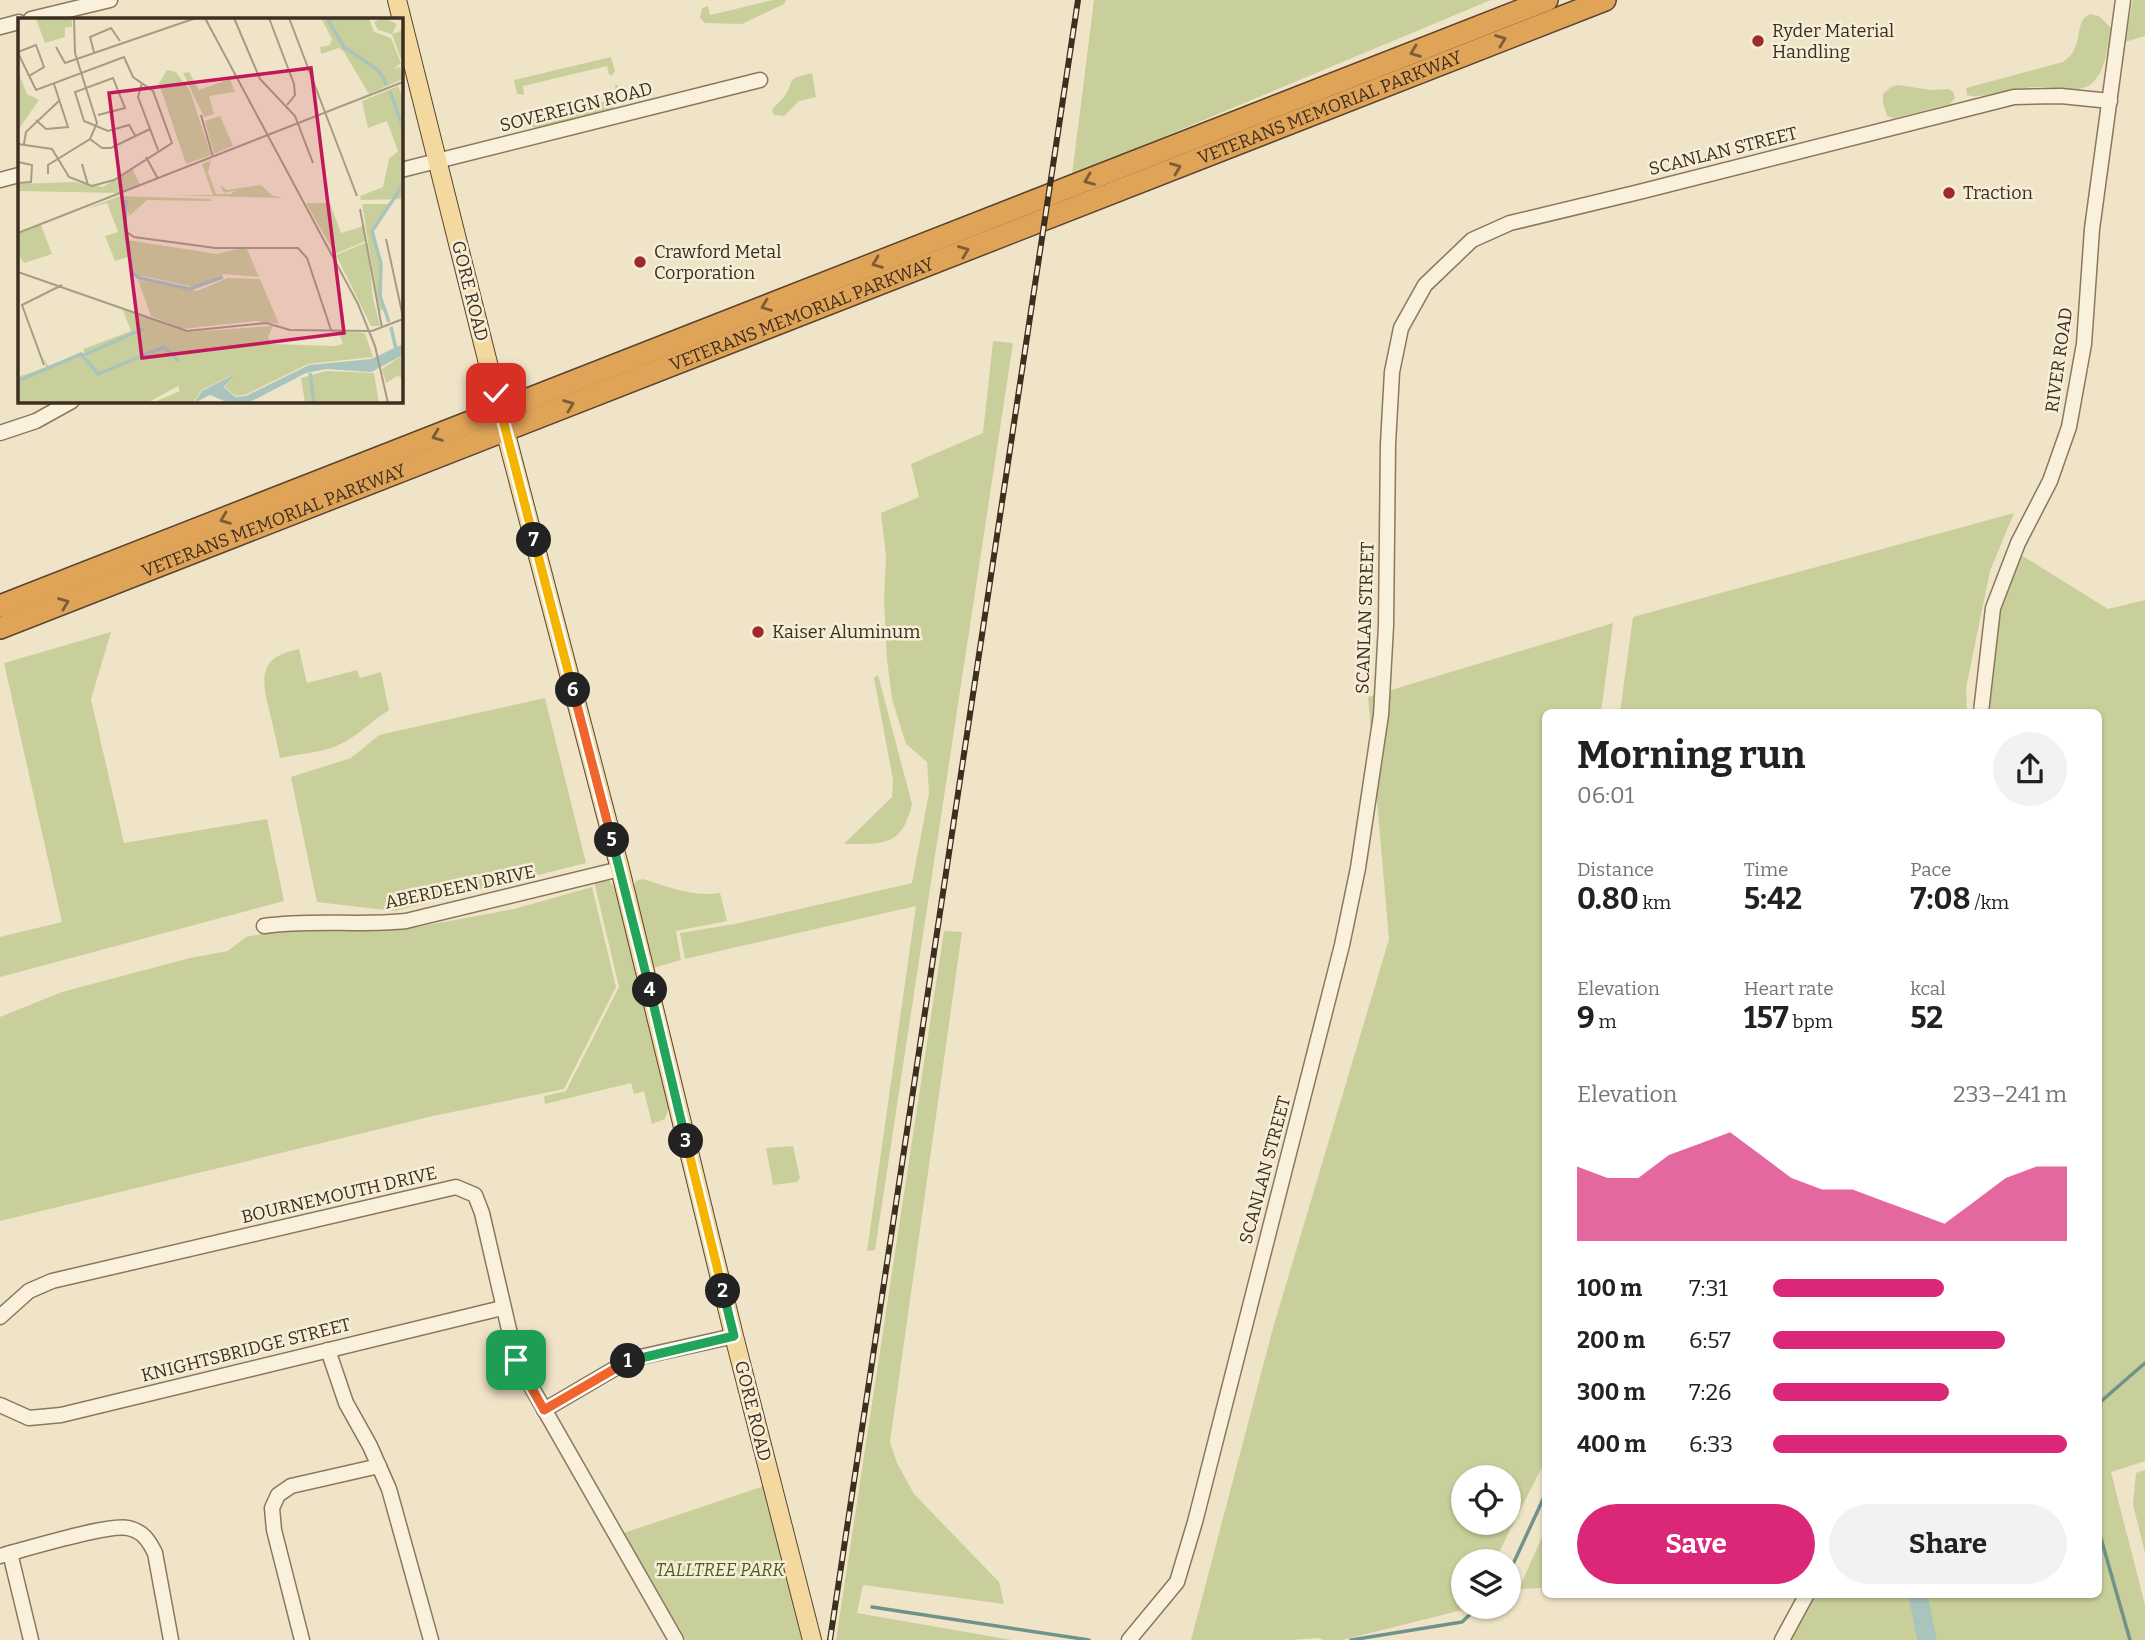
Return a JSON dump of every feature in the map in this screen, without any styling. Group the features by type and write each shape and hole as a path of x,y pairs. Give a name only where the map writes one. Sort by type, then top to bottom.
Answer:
{"highway":[{"name":"VETERANS MEMORIAL PARKWAY","path":"0,628 503,420 1547,0"},
{"name":"VETERANS MEMORIAL PARKWAY","path":"0,606 503,420 1605,0"}],"main road":[{"name":"GORE ROAD","path":"397,0 402,18"},
{"name":"GORE ROAD","path":"402,20 620,869 734,1336 812,1640"}],"street":[{"path":"35,18 110,0"},
{"name":"RIVER ROAD","path":"1982,709 1993,608 2018,543 2050,481 2069,427 2084,344 2092,229 2123,0"},
{"path":"0,27 18,22"},
{"name":"SOVEREIGN ROAD","path":"402,170 760,80"},
{"name":"SCANLAN STREET","path":"1129,1640 1177,1582 1195,1522 1342,945 1358,868 1381,715 1386,626 1388,443 1392,372 1401,328 1422,291 1446,263 1472,240 1510,223 1563,212 2014,97 2038,95 2110,101"},
{"path":"0,180 18,175"},
{"path":"0,433 36,421 70,402"},
{"name":"ABERDEEN DRIVE","path":"264,926 308,922 407,922 620,869"},
{"name":"BOURNEMOUTH DRIVE","path":"0,1317 29,1291 51,1281 456,1187 474,1195 516,1360 676,1640"},
{"name":"KNIGHTSBRIDGE STREET","path":"0,1405 29,1418 61,1415 502,1308"},
{"path":"544,1410 631,1359 734,1336"},
{"path":"328,1350 346,1403 390,1489 431,1640"},
{"path":"302,1640 274,1530 272,1508 278,1495 291,1486 379,1466"},
{"path":"31,1640 5,1554 115,1528 137,1531 149,1540 155,1553 171,1640"},
{"path":"1782,1640 1805,1598"}],"green space":[{"path":"773,0 786,0 784,4 742,24 705,23 700,18 702,8 708,6 710,15"},
{"path":"1094,0 1491,0 1072,175"},
{"path":"2133,0 2145,0 2145,36 2125,42"},
{"path":"2090,14 2099,16 2111,28 2103,65 2091,84 2079,89 2037,87 1981,96 1967,95 1966,88 2063,62 2074,49 2081,23"},
{"path":"611,57 615,71 612,76 607,66 523,86 524,95 517,94 514,80"},
{"path":"812,73 816,97 799,101 784,116 774,115 772,110 784,97 792,81"},
{"path":"615,85 618,85 617,100 608,112 539,129 523,121 523,113 528,110 530,119 616,99"},
{"path":"1898,85 1931,90 1949,89 1955,98 1950,104 1894,118 1887,116 1883,94"},
{"path":"993,341 1013,343 875,1250 867,1251 916,906 685,959 680,933 735,924 912,883 929,793 927,762 906,744 892,699 887,660 884,599 886,556 881,513 919,497 911,464 983,433"},
{"path":"2014,513 1990,571 1966,688 1967,709 1620,709 1633,617"},
{"path":"2021,555 2108,609 2145,600 2145,1461 2111,1472 2145,1605 2145,1640 1789,1640 1812,1598 2102,1598 2102,709 1988,709 1990,672 1997,632 2013,573"},
{"path":"1613,623 1601,709 1542,709 1542,1467 1521,1509 1521,1465 1451,1465 1451,1535 1508,1535 1501,1549 1451,1549 1451,1613 1342,1640 1191,1640 1273,1328 1389,939 1368,697"},
{"path":"111,632 91,699 124,843 267,819 284,901 0,977 0,937 62,922 4,663"},
{"path":"299,649 307,683 357,670 360,678 381,672 389,710 334,747 280,758 264,678 270,663 276,657"},
{"path":"878,675 912,804 903,828 896,836 880,843 844,844 892,797 893,780 874,678"},
{"path":"545,698 586,863 394,911 317,902 291,777 351,758 379,735"},
{"path":"643,879 690,892 720,893 727,921 676,931 681,960 653,968 633,887 636,881"},
{"path":"594,881 610,881 616,889 670,1104 665,1119 652,1124 644,1091 634,1094 631,1083 545,1104 544,1096 566,1091 619,987"},
{"path":"592,887 616,987 564,1089 433,1116 0,1221 0,1017 62,992 190,958 228,951 246,937 282,930 401,930 514,909"},
{"path":"944,931 962,932 890,1442 897,1463 914,1494 999,1582 1004,1604 863,1585 857,1613 1012,1640 836,1640"},
{"path":"793,1146 800,1178 797,1182 773,1185 766,1148"},
{"path":"2145,1470 2145,1553 2133,1505 2136,1473"},
{"name":"TALLTREE PARK","path":"764,1486 806,1640 686,1640 624,1533"},
{"path":"1542,1537 1542,1588 1521,1589"}],"waterway":[{"path":"2102,1401 2145,1363"},
{"path":"1520,1549 1542,1501"},
{"path":"2102,1542 2130,1640"},
{"path":"1919,1601 1927,1640"},
{"path":"872,1607 1089,1640"},
{"path":"1351,1640 1462,1622 1465,1619"}],"railway":[{"path":"830,1640 1078,0"}],"place":[{"name":"Ryder Material Handling","path":"1758,41"},
{"name":"Traction","path":"1949,193"},
{"name":"Crawford Metal Corporation","path":"640,262"},
{"name":"Kaiser Aluminum","path":"758,632"}],"route":[{"path":"496,393 620,869 734,1336 631,1359 544,1410 516,1360"}]}
